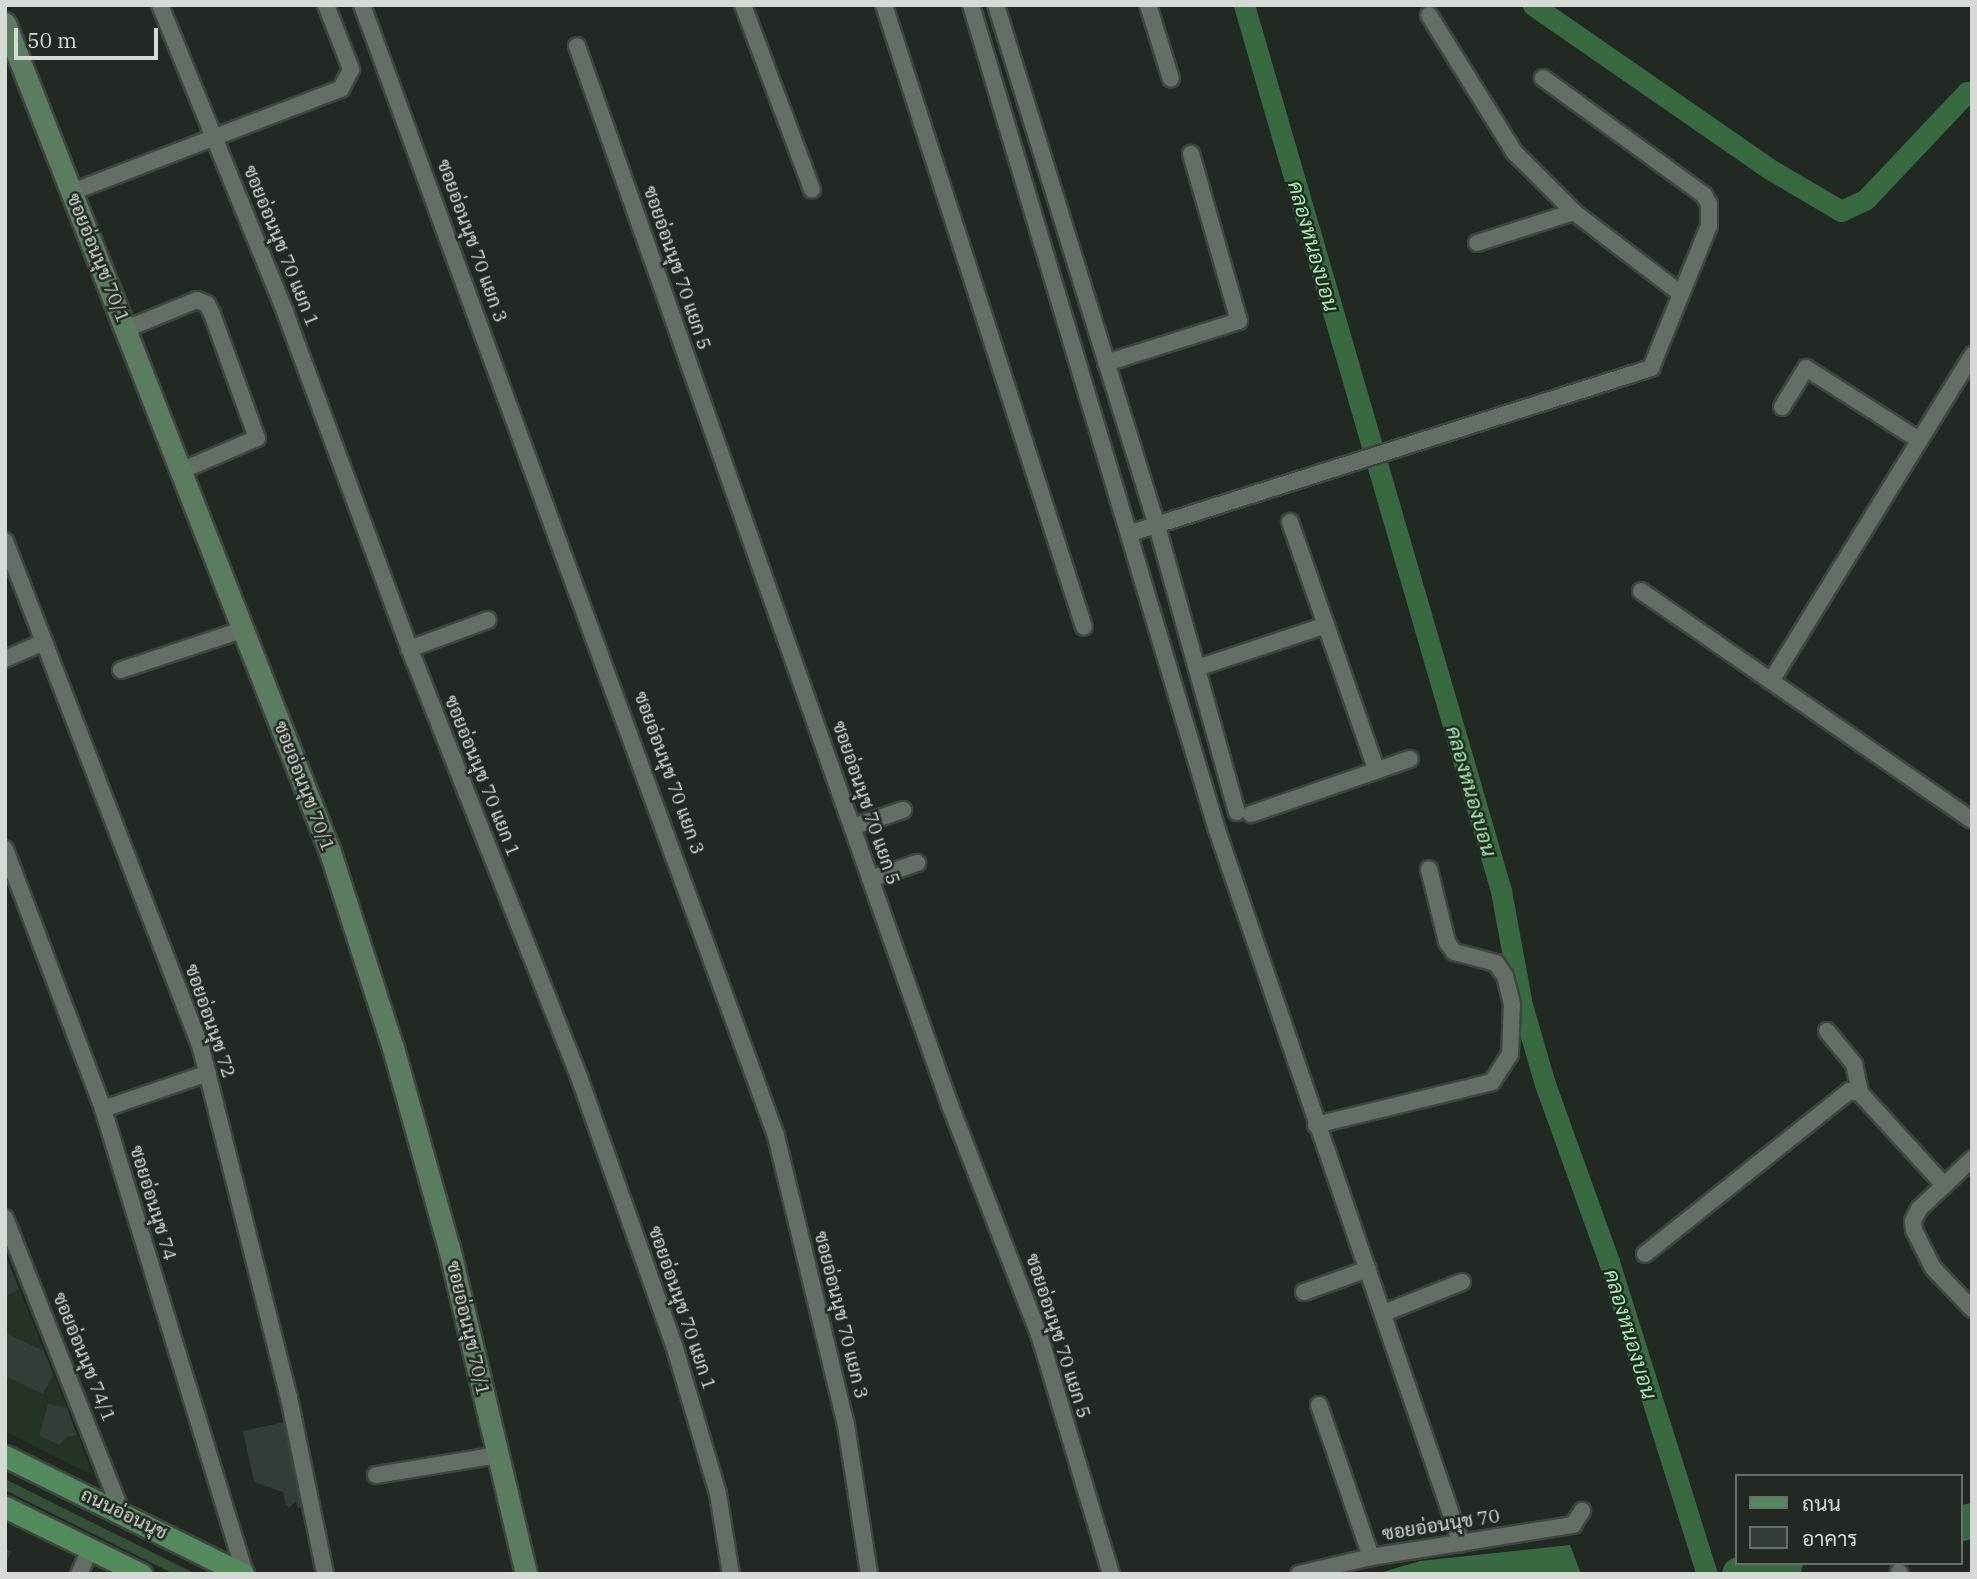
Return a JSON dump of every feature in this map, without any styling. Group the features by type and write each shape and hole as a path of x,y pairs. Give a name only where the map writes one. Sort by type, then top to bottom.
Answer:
{"main road":[{"name":"ถนนอ่อนนุช","path":"5,1455 244,1574"},
{"path":"5,1507 141,1574"}],"street":[{"name":"ซอยอ่อนนุช 70 แยก 1","path":"160,5 285,312 410,649 575,1066 674,1345 719,1494 731,1574"},
{"path":"72,192 214,136 337,92 349,81 350,63 326,5"},
{"name":"ซอยอ่อนนุช 70 แยก 3","path":"362,5 776,1136 846,1425 869,1574"},
{"path":"743,5 812,190"},
{"path":"884,5 1084,627"},
{"path":"971,5 1132,533 1217,830 1461,1543"},
{"path":"996,5 1157,526 1197,668 1244,813 1410,759"},
{"path":"1148,5 1171,79"},
{"path":"1429,15 1515,153 1573,212 1680,293"},
{"name":"ซอยอ่อนนุช 70/1","path":"5,23 183,470 330,852 393,1048 463,1300 526,1574"},
{"name":"ซอยอ่อนนุช 70 แยก 5","path":"577,47 950,1105 1039,1334 1111,1574"},
{"path":"1132,533 1644,372 1655,362 1712,214 1704,195 1543,78"},
{"path":"1107,363 1239,321 1191,154"},
{"path":"1476,243 1573,212"},
{"path":"127,329 197,300 207,304 212,314 257,438 183,470"},
{"path":"1771,681 1972,355"},
{"path":"1782,407 1806,368 1920,440"},
{"path":"1290,522 1376,769"},
{"name":"ซอยอ่อนนุช 72","path":"5,541 208,1073 289,1398 324,1574"},
{"path":"1641,591 1972,820"},
{"path":"410,649 488,620"},
{"path":"1197,668 1326,625"},
{"path":"121,670 245,629"},
{"path":"5,659 44,642"},
{"path":"852,827 903,810"},
{"name":"ซอยอ่อนนุช 74","path":"5,849 103,1109 244,1574"},
{"path":"870,880 917,863"},
{"path":"1316,1125 1492,1082 1510,1054 1512,1004 1505,976 1496,964 1454,952 1447,942 1429,869"},
{"path":"1827,1031 1854,1064 1860,1093 1944,1185"},
{"path":"103,1109 208,1073"},
{"path":"1645,1254 1849,1091 1860,1093"},
{"path":"1972,1159 1919,1209 1914,1230 1933,1268 1972,1309"},
{"name":"ซอยอ่อนนุช 74/1","path":"5,1218 122,1513"},
{"path":"1304,1292 1368,1269"},
{"path":"1384,1312 1462,1282"},
{"path":"1319,1405 1371,1557"},
{"path":"376,1475 498,1455"},
{"name":"ซอยอ่อนนุช 70","path":"1299,1574 1371,1557 1573,1525 1582,1511"},
{"path":"79,1574 90,1549"}],"shaded area":[{"path":"5,1253 67,1409 93,1475 5,1432"},
{"path":"5,1479 196,1574 174,1574 5,1490"},
{"path":"1570,1545 1581,1574 1376,1574 1420,1561"}],"building":[{"path":"5,1254 19,1289 5,1297"},
{"path":"5,1333 44,1351 53,1375 43,1394 5,1376"},
{"path":"48,1404 67,1408 77,1435 66,1437 60,1445 39,1436"},
{"path":"285,1422 303,1507 298,1508 296,1501 289,1508 286,1505 283,1492 254,1482 243,1431"},
{"path":"5,1549 11,1552 5,1566"}],"waterway":[{"name":"คลองหนองบอน","path":"1244,5 1501,891 1522,1005 1545,1084 1609,1262 1707,1574"},
{"path":"1533,5 1768,168 1841,211 1865,200 1967,92 1972,92"},
{"name":"คลองหนองบอน","path":"1963,1522 1972,1520"},
{"name":"คลองหนองบอน","path":"1739,1574 1777,1565"}]}
